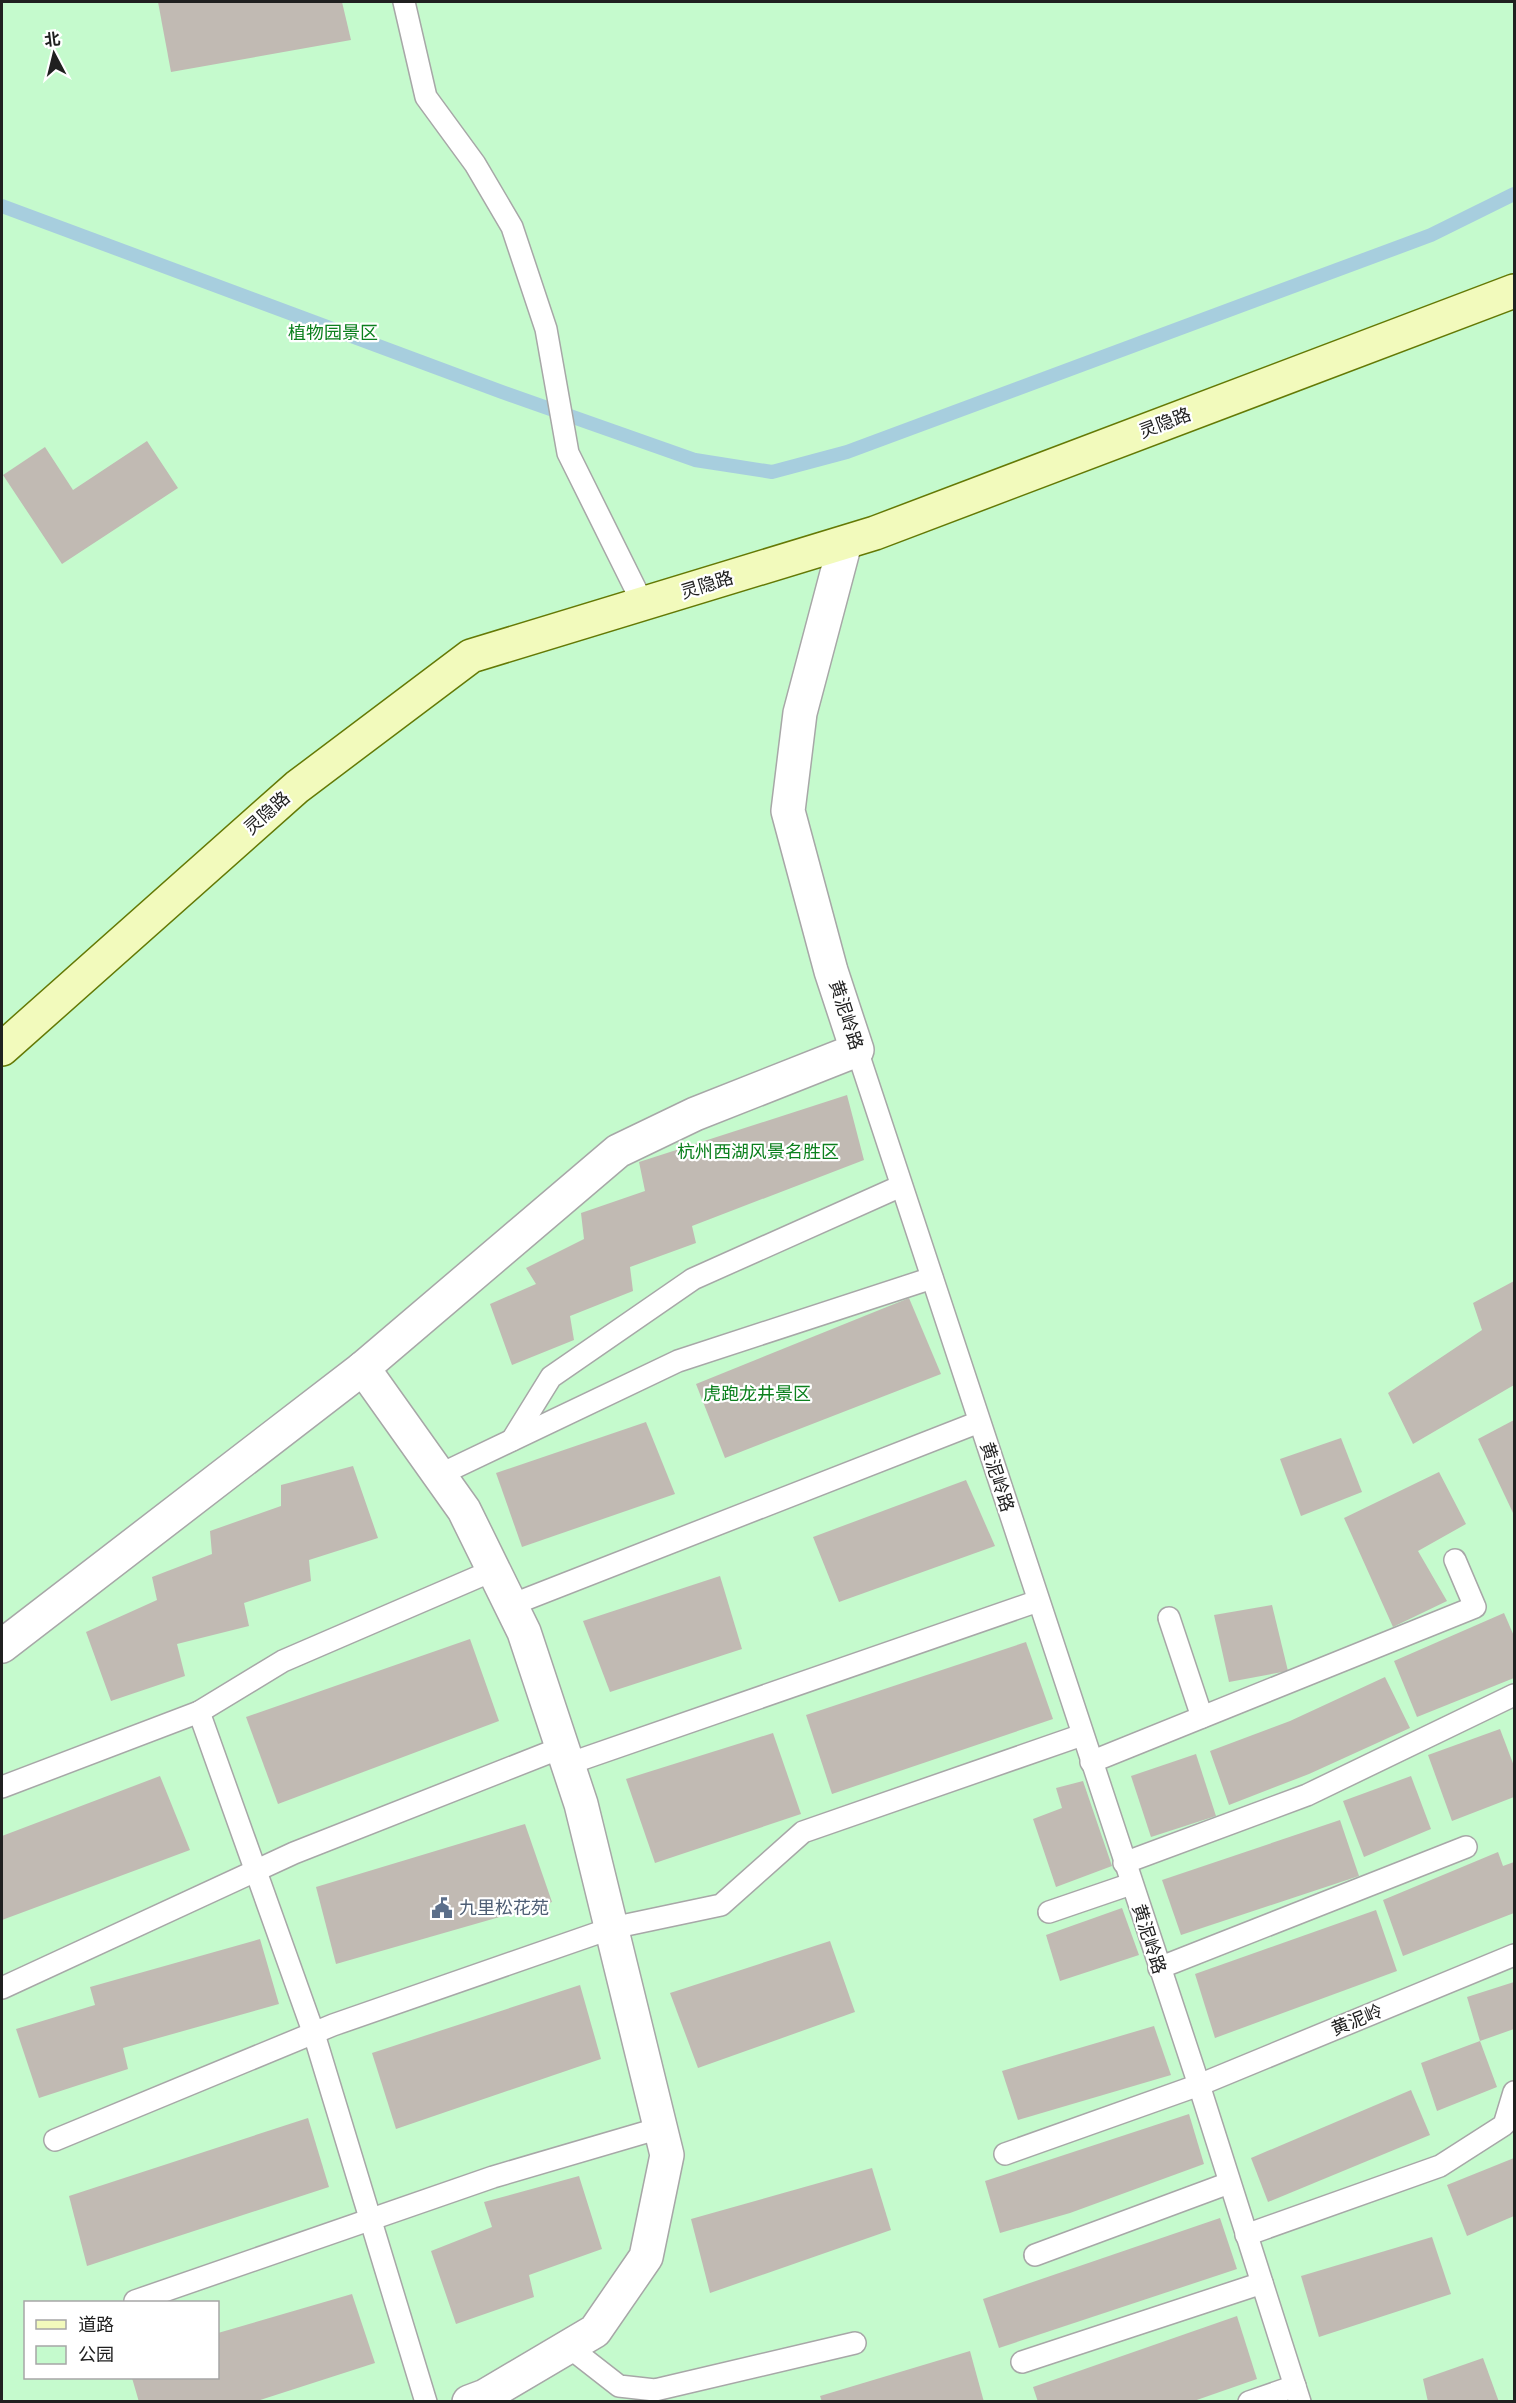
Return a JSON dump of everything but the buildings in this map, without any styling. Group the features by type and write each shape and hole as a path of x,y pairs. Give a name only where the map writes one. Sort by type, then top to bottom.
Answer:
{"main road":[{"name":"灵隐路","path":"2,1049 297,787 471,656 845,543 1515,291"}],"street":[{"name":"黄泥岭路","path":"845,543 800,713 789,812 831,971 857,1050"},
{"path":"2,1646 363,1368 618,1151 695,1114 857,1050"},
{"path":"363,1368 464,1510 524,1632 581,1804 667,2155 646,2257 595,2331 485,2396 469,2402"}],"lane":[{"path":"404,2 426,97 475,164 512,227 546,329 568,453 643,604"},
{"name":"黄泥岭路","path":"857,1050 1298,2394"},
{"path":"512,1440 551,1377 693,1279 902,1186"},
{"path":"439,1475 678,1361 932,1278"},
{"path":"511,1605 979,1422"},
{"path":"1091,1762 1475,1606 1455,1560"},
{"path":"2,1787 199,1712 283,1661 494,1570"},
{"path":"2,1988 294,1853 565,1756 1038,1601"},
{"path":"1169,1618 1202,1717"},
{"path":"1124,1863 1307,1795 1515,1695"},
{"path":"199,1712 314,2034 426,2402"},
{"path":"55,2140 314,2034 612,1928 721,1905 803,1832 1082,1735"},
{"path":"1159,1968 1466,1847"},
{"path":"1048,1912 1131,1884"},
{"name":"黄泥岭","path":"1005,2154 1198,2085 1515,1955"},
{"path":"1246,2235 1440,2166 1504,2125 1515,2092"},
{"path":"135,2301 493,2177 660,2128"},
{"path":"1035,2255 1229,2183"},
{"path":"1022,2362 1262,2283"},
{"path":"569,2347 619,2386 655,2390 855,2343"},
{"path":"1249,2402 1298,2394"}],"green space":[{"name":"虎跑龙井景区","path":"2,2 1514,2 1514,2401 2,2402"}],"waterway":[{"path":"2,206 502,392 695,460 772,472 847,452 1431,235 1514,194"}],"place":[{"name":"九里松花苑","path":"442,1908"}],"park label":[{"name":"植物园景区","path":"333,333"},
{"name":"杭州西湖风景名胜区","path":"758,1152"}]}
